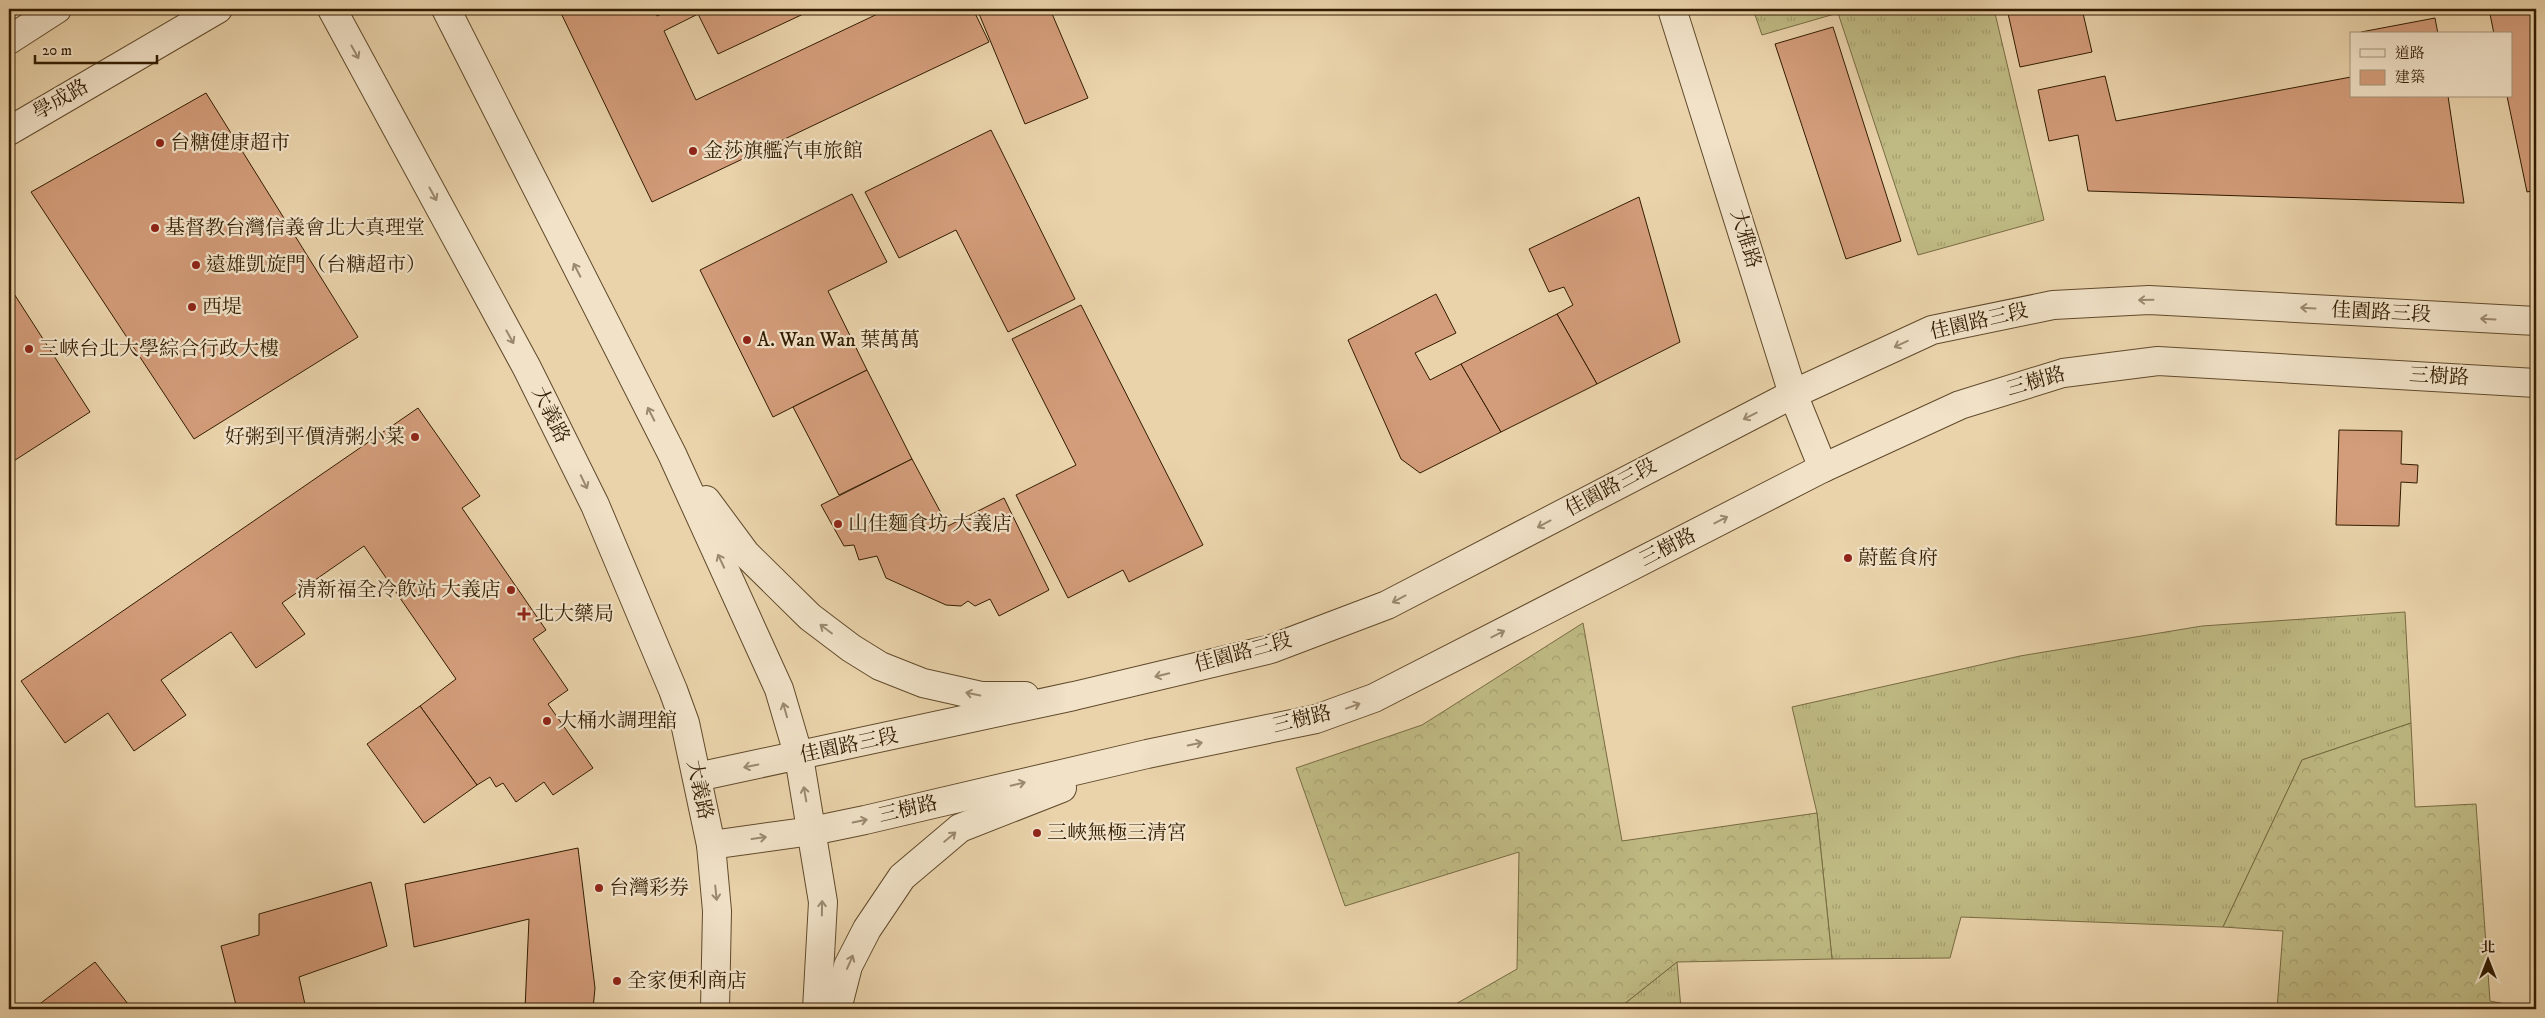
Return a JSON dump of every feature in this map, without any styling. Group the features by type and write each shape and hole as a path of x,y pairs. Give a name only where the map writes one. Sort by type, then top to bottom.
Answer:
{"street":[{"path":"9,40 57,9"},
{"name":"學成路","path":"9,131 218,9"},
{"name":"大義路","path":"332,9 527,368 595,505 685,723 711,845"},
{"path":"446,9 672,454 759,642 779,690 799,757 823,902 817,1009"},
{"name":"大雅路","path":"1672,9 1793,394 1823,468"},
{"name":"佳園路三段","path":"697,777 799,757 1074,696 1271,649 1387,605 1793,394 1932,330 2052,305 2149,300 2536,321"},
{"name":"三樹路","path":"711,845 812,831 1147,754 1316,719 1374,698 1823,468 1960,405 2063,373 2158,361 2536,383"},
{"path":"672,454 746,554 810,617 851,648 880,666 923,683 981,696 1074,696"},
{"path":"837,1009 848,966 867,928 902,877 960,828 1147,754"},
{"path":"711,845 718,911 715,1009"}],"green space":[{"path":"1753,9 1994,9 2044,220 1918,255 1838,13 1762,35"},
{"path":"2405,612 2411,723 2302,760 2223,927 1961,917 1950,958 1832,959 1817,813 1792,707 2020,656 2202,626"},
{"path":"1583,623 1622,841 1817,813 1832,959 1677,962 1618,1009 1447,1009 1517,969 1519,852 1345,906 1296,768 1422,725"},
{"path":"2411,723 2415,807 2476,804 2490,1001 2530,1009 2277,1009 2283,931 2223,927 2302,760"},
{"path":"1677,962 1681,1009 1618,1009"}],"building":[{"name":"金莎旗艦汽車旅館","path":"559,9 654,9 657,16 673,9 814,9 718,54 698,14 664,31 696,100 888,9 973,9 989,42 652,202"},
{"path":"977,9 1050,9 1088,98 1025,124"},
{"path":"2007,9 2082,9 2092,52 2020,67"},
{"path":"2489,9 2536,9 2536,190 2527,192 2507,98 2512,98 2512,32 2494,32"},
{"path":"2435,18 2438,32 2361,32"},
{"path":"1833,27 1901,241 1846,259 1775,44"},
{"path":"2105,76 2116,121 2350,77 2350,98 2448,98 2464,203 2088,191 2078,135 2049,141 2038,90"},
{"name":"遠雄凱旋門（台糖超市）","path":"206,93 358,337 194,439 31,192"},
{"path":"991,130 1075,299 1008,332 956,230 899,258 865,192"},
{"path":"852,194 887,262 828,291 867,370 773,417 700,270"},
{"path":"1639,197 1680,342 1597,384 1557,314 1573,305 1564,287 1549,292 1529,249"},
{"name":"三峽台北大學綜合行政大樓","path":"9,286 90,412 9,464"},
{"path":"1436,294 1456,333 1415,353 1430,380 1461,364 1501,432 1420,473 1401,459 1348,340"},
{"path":"1081,305 1203,545 1129,582 1123,570 1068,598 1016,495 1076,465 1012,339"},
{"path":"1557,314 1597,384 1501,432 1461,364"},
{"path":"867,370 912,459 839,495 793,407"},
{"path":"418,408 480,496 462,508 546,630 533,639 568,690 548,704 593,768 553,795 544,782 516,802 503,783 496,787 490,777 477,785 420,706 456,679 364,546 282,603 305,634 256,668 231,632 161,680 186,715 134,751 108,713 65,743 21,681"},
{"path":"2339,430 2402,431 2401,464 2418,465 2417,483 2401,482 2399,526 2336,525"},
{"path":"912,459 948,526 1004,498 1049,590 999,616 990,599 975,606 968,601 961,606 946,605 886,578 877,556 859,560 854,545 844,546 821,505"},
{"path":"420,706 477,785 424,823 367,744"},
{"path":"578,848 595,988 593,1009 525,1009 529,919 414,947 405,884"},
{"path":"371,882 387,946 299,977 306,1009 237,1009 221,946 259,935 259,914"},
{"path":"95,962 132,1009 33,1009"}],"place":[{"name":"台糖健康超市","path":"160,143"},
{"name":"金莎旗艦汽車旅館","path":"693,151"},
{"name":"基督教台灣信義會北大真理堂","path":"155,228"},
{"name":"遠雄凱旋門（台糖超市）","path":"196,265"},
{"name":"西堤","path":"192,307"},
{"name":"A. Wan Wan 葉萬萬","path":"747,340"},
{"name":"三峽台北大學綜合行政大樓","path":"29,349"},
{"name":"好粥到平價清粥小菜","path":"415,437"},
{"name":"山佳麵食坊 大義店","path":"838,524"},
{"name":"蔚藍食府","path":"1848,558"},
{"name":"清新福全冷飲站 大義店","path":"511,590"},
{"name":"北大藥局","path":"524,614"},
{"name":"大桶水調理舘","path":"547,721"},
{"name":"三峽無極三清宮","path":"1037,833"},
{"name":"台灣彩券","path":"599,888"},
{"name":"全家便利商店","path":"617,981"}]}
